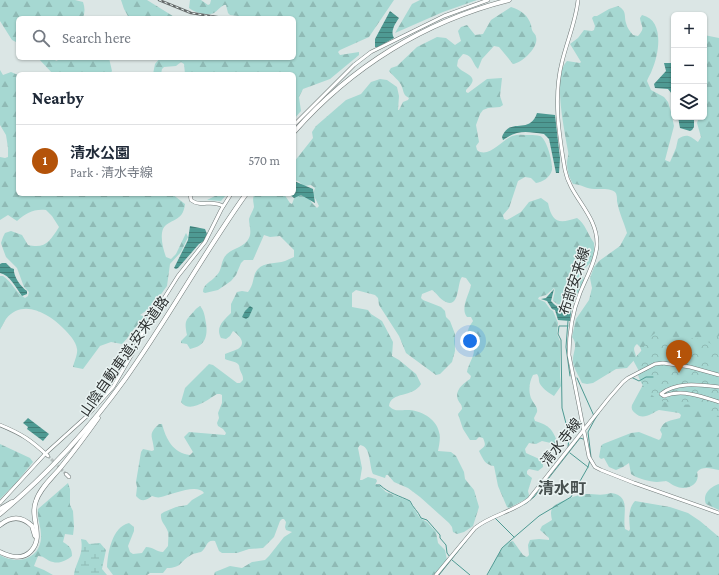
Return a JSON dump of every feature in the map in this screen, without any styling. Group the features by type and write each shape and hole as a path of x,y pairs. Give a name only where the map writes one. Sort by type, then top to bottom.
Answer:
{"highway":[{"path":"296,130 344,83 391,49 446,21 484,7 509,0"},
{"name":"山陰自動車道;安来道路","path":"0,514 21,496 68,450 125,380 245,196"},
{"path":"0,550 12,556 23,556 29,553 36,545 37,532 34,507 39,494 86,436 125,380"},
{"path":"0,509 15,498 21,496"},
{"path":"0,525 10,519 22,518 32,526 35,533 34,540 27,552 13,554 0,550"}],"main road":[{"path":"296,123 354,65 371,52 439,19 488,0"},
{"name":"布部安来線","path":"578,0 562,62 557,97 559,125 566,174 570,184 592,221 596,238 596,253 573,313 569,344 589,457 596,467 634,483 719,513"},
{"path":"190,196 191,200 194,202 203,204 215,203 222,206"},
{"path":"0,503 46,455 87,416 113,387 144,330 183,268 204,242 222,206 230,196"},
{"name":"清水寺線","path":"436,575 474,528 482,522 519,506 529,499 623,382 655,364 663,363 690,367 719,375"},
{"path":"719,387 706,385 682,385 666,390 661,394 664,396 678,393 698,395 719,402"},
{"path":"0,425 27,438 46,455"}],"green space":[{"path":"0,0 75,0 83,2 84,16 16,16 16,42 12,40 0,21"},
{"path":"121,0 147,0 173,16 128,16"},
{"path":"190,0 201,0 208,5 210,4 211,0 394,0 369,37 338,52 340,55 359,52 359,55 330,79 303,89 299,97 301,111 296,117 296,72 185,72 184,64 181,62 176,66 164,67 161,72 153,72 155,64 158,60 296,60 296,16 230,15 226,5 214,13 208,14 201,14 189,8"},
{"path":"420,0 477,0 443,12 395,33 412,4"},
{"path":"618,6 624,11 626,25 633,35 638,36 642,31 640,18 642,15 649,18 654,23 657,30 657,55 647,81 651,90 664,97 668,102 671,112 671,120 673,120 674,126 665,160 670,162 678,139 688,136 698,142 701,137 697,123 698,120 707,120 707,36 719,38 719,364 642,352 637,344 634,349 636,358 627,368 616,369 593,383 587,384 582,383 575,370 573,362 575,343 572,337 576,319 589,300 592,288 590,278 594,267 599,261 620,246 627,233 619,210 617,195 615,192 608,189 591,189 573,184 570,179 567,169 568,152 562,118 560,79 567,61 581,62 570,44 578,38 584,30 594,30 595,26 592,18"},
{"path":"511,7 521,11 530,21 533,32 536,36 536,41 532,50 525,58 513,64 499,47 494,46 482,59 478,69 469,56 463,54 458,60 457,66 472,78 471,85 466,90 468,93 487,79 502,78 500,96 503,105 500,107 488,108 483,110 480,114 476,125 479,142 476,146 477,150 481,152 490,151 514,135 536,135 543,138 547,146 552,167 550,175 543,181 536,183 531,178 525,177 518,181 509,208 503,215 504,219 507,220 521,212 529,202 541,198 548,203 552,215 557,220 565,221 577,218 580,220 594,243 594,252 591,262 581,270 580,273 584,279 574,301 565,306 553,301 555,292 554,288 546,295 539,297 538,299 545,302 553,311 558,323 557,334 560,341 561,386 554,396 541,386 537,374 533,375 531,381 530,394 537,410 534,418 535,421 549,428 557,441 555,444 542,441 536,444 529,443 525,449 526,453 538,458 543,464 543,467 538,471 529,469 527,471 527,474 532,478 528,491 528,498 509,508 507,507 498,486 494,466 486,463 479,451 485,445 483,438 479,437 476,440 470,440 463,429 458,414 462,409 457,393 460,387 470,379 471,376 467,372 474,350 467,338 468,329 473,321 471,317 467,317 464,310 471,285 466,278 462,277 460,280 456,298 451,303 444,301 432,290 422,294 421,298 423,300 441,307 445,311 446,317 450,321 455,334 455,351 452,362 440,374 436,375 406,353 399,336 379,305 378,298 375,295 356,290 352,293 352,307 368,310 371,314 382,321 393,342 392,356 416,374 421,384 413,391 394,398 389,406 395,410 417,411 427,416 435,423 440,434 438,451 451,452 456,456 464,472 465,479 474,490 479,507 473,526 464,532 457,534 453,532 449,523 408,488 394,482 388,475 386,475 385,478 373,474 368,452 364,446 360,445 358,448 362,468 360,480 368,477 376,479 377,481 375,485 380,486 386,492 409,501 420,518 427,522 436,532 438,543 445,550 447,560 435,575 214,575 215,572 230,566 242,568 252,562 265,560 284,537 292,532 286,530 286,522 282,519 274,537 263,548 249,549 237,553 222,553 219,551 215,541 210,541 201,552 187,557 176,567 167,568 163,573 150,573 147,575 113,575 107,567 110,548 115,535 123,525 129,523 134,527 134,531 128,546 130,552 133,554 142,553 146,547 163,552 168,546 168,532 161,519 161,514 176,507 187,505 192,500 204,493 201,490 190,489 160,497 152,496 146,500 140,499 136,496 136,482 141,452 143,449 154,450 152,433 159,424 162,424 168,440 175,448 184,454 190,455 193,452 184,437 189,432 225,435 226,433 218,426 217,423 219,418 218,413 222,403 222,395 217,394 199,405 189,407 181,402 185,388 209,364 213,365 237,383 240,383 243,380 238,364 225,359 225,354 241,347 241,339 233,331 226,339 221,338 219,330 221,324 231,313 231,304 237,292 248,292 252,286 256,271 258,269 263,265 282,262 294,257 294,250 280,236 270,237 264,235 253,260 244,260 231,281 218,290 205,293 203,292 206,285 218,274 225,256 245,243 249,238 249,219 254,207 254,196 285,196 292,204 295,196 301,194 309,199 317,208 319,206 313,194 315,188 311,185 304,186 296,180 296,159 313,138 312,132 316,126 346,100 361,94 371,82 380,79 387,80 397,87 399,96 399,110 403,102 409,98 405,95 400,83 389,71 391,68 397,66 417,47 437,37 446,38 455,45 461,41 458,31 461,27 467,25 475,35 483,34 491,20"},
{"path":"40,60 109,60 112,71 111,72 51,72"},
{"path":"0,70 3,75 11,72 16,74 16,196 175,196 185,204 182,214 169,223 162,232 166,257 171,259 176,254 186,233 188,237 181,252 170,264 167,286 153,306 140,315 148,318 147,321 138,325 122,344 111,342 100,346 83,369 73,367 77,351 72,338 57,323 43,313 36,310 20,310 13,313 6,319 0,330 0,276 6,278 25,298 28,296 29,292 24,287 17,268 6,257 1,243 5,233 11,231 22,235 28,245 39,246 47,243 59,227 46,210 30,212 17,221 8,215 0,220 0,157 8,157 8,148 6,135 0,125"},
{"path":"215,196 225,196 221,201 207,200"},
{"path":"200,306 207,328 206,337 199,346 190,349 187,344 181,343 181,341 187,335 186,321"},
{"path":"659,330 665,330 668,333 670,342 694,338 710,343 714,346 717,337 719,336 719,416 690,405 666,403 654,397 644,388 638,375 640,373 633,360 642,350 649,338"},
{"path":"645,381 719,387 719,470 708,468 699,470 697,472 697,481 691,486 683,488 666,481 654,482 643,480 631,474 629,463 616,470 609,467 604,458 601,459 599,457 601,446 603,444 631,433 639,432 659,440 662,434 660,430 663,424 680,418 681,415 679,413 659,410 644,416 638,415 633,411 632,405"},
{"path":"0,444 30,458 33,462 16,483 0,499"},
{"path":"68,483 74,527 73,535 65,534 63,542 72,551 72,556 63,561 56,562 38,556 34,566 53,575 0,575 0,555 14,560 21,560 28,558 38,549 41,535 38,509"},
{"path":"719,484 719,510 706,504 705,497 708,491"},
{"path":"611,493 618,495 624,502 625,529 629,531 630,511 635,501 670,507 688,513 700,521 719,537 719,575 488,575 505,545 509,542 513,541 523,555 527,557 529,555 528,545 530,540 549,540 549,538 540,530 542,526 552,520 551,510 555,505 583,494 602,495"},
{"path":"81,539 86,540 89,544 100,543 106,550 102,569 107,575 74,575 81,554"}],"shaded area":[{"path":"390,11 399,18 393,30 394,38 378,47 375,47 375,39"},
{"path":"664,63 671,63 671,93 668,89 655,88 654,84 666,71"},
{"path":"537,113 555,115 560,158 559,173 556,173 549,139 544,134 523,132 513,134 503,140 502,137 505,131 514,126 529,124 534,120"},
{"path":"679,120 694,120 694,127 692,130 690,131 680,128"},
{"path":"296,182 313,189 315,203 301,195 294,198 292,196 296,196"},
{"path":"190,226 205,229 207,234 204,241 199,244 176,269 174,268 188,240"},
{"path":"6,263 14,269 16,278 27,291 27,294 22,296 10,279 4,274 0,273 0,264"},
{"path":"554,289 551,301 553,303 561,308 566,308 572,305 570,321 558,320 555,310 552,309 547,301 541,299 546,298"},
{"path":"250,306 253,308 249,317 246,319 242,317 245,311"},
{"path":"28,418 49,434 43,441 27,429 28,427 23,423"}],"waterway":[{"path":"568,321 566,347 570,376"},
{"path":"568,326 559,326 558,334 561,340 562,408 569,435 568,448"},
{"path":"631,377 639,381 646,377 653,377"},
{"path":"577,378 594,416"},
{"path":"595,419 599,413"},
{"path":"591,457 588,432 595,419"},
{"path":"525,504 534,497 580,438 583,439"},
{"path":"570,453 588,467"},
{"path":"487,575 502,548 539,516 571,497 588,467 590,460"},
{"path":"376,485 380,485 390,492 410,501 421,518 427,520 440,535 440,538 446,545 447,553 450,557"},
{"path":"495,518 514,537"},
{"path":"439,575 467,540"},
{"path":"452,560 470,575"}],"tunnel":[{"path":"48,456 66,474"}],"railway":[{"path":"159,0 191,13 210,16"}],"place":[{"name":"清水公園","path":"679,373"}],"district":[{"name":"清水町","path":"562,488"}]}
